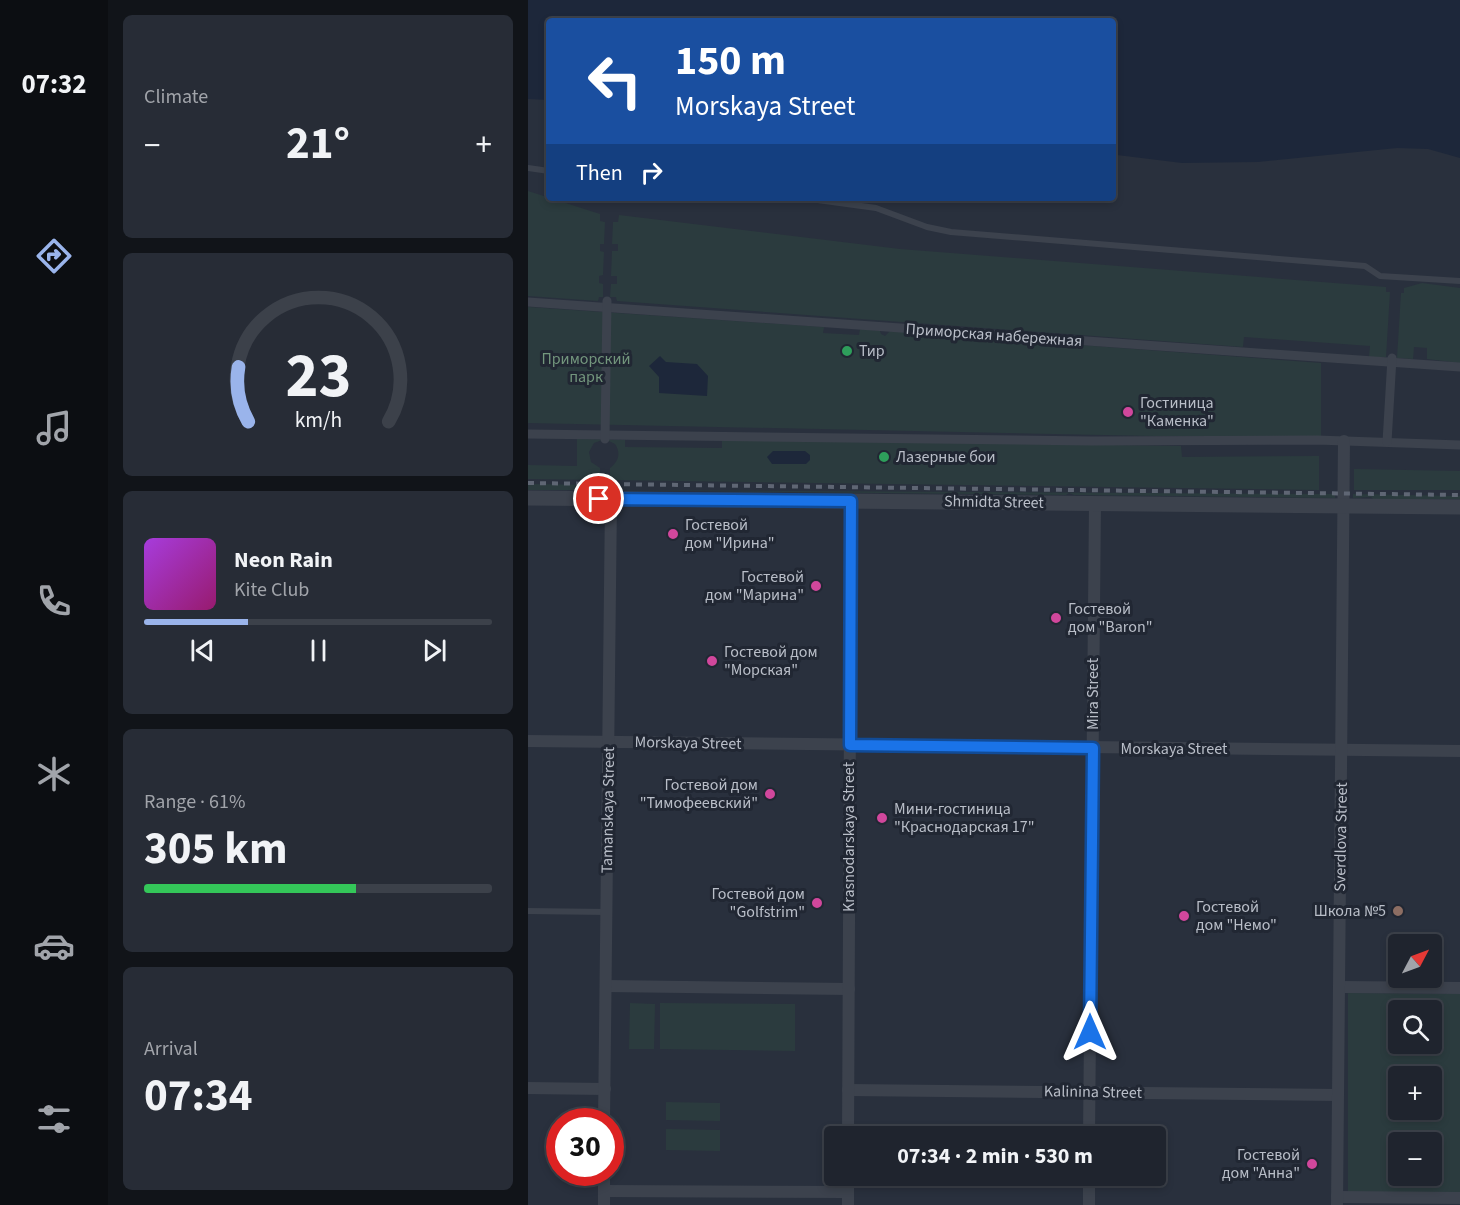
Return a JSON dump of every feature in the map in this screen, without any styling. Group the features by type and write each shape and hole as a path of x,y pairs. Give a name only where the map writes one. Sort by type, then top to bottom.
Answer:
{"street":[{"name":"Приморская набережная","path":"528,302 607,304 1391,360 1460,367"},
{"path":"605,437 607,304"},
{"path":"1387,442 1391,360"},
{"path":"528,434 605,437 1344,441 1460,445"},
{"name":"Sverdlova Street","path":"1337,1201 1344,441"},
{"name":"Shmidta Street","path":"528,498 1460,507"},
{"name":"Tamanskaya Street","path":"604,1108 610,499"},
{"name":"Krasnodarskaya Street","path":"848,1126 851,501"},
{"name":"Mira Street","path":"1089,1126 1095,503"},
{"name":"Morskaya Street","path":"528,741 1460,751"},
{"path":"606,986 849,989"},
{"path":"1340,987 1460,988"},
{"path":"528,1088 605,1089"},
{"name":"Kalinina Street","path":"849,1089 1338,1095"},
{"path":"604,1186 604,1205"},
{"path":"848,1186 848,1205"},
{"path":"1089,1186 1089,1205"},
{"path":"604,1191 848,1192"},
{"path":"1337,1201 1460,1198"}],"lane":[{"path":"528,168 546,171"},
{"path":"825,201 876,208 927,227 951,232 1365,266 1380,276 1460,281"},
{"path":"528,911 607,912"}],"green space":[{"path":"528,191 546,197 546,201 559,201 600,214 600,221 605,222 604,244 600,244 600,251 604,252 603,275 599,276 599,283 603,284 603,297 599,297 598,301 528,296"},
{"path":"619,215 900,249 1386,287 1386,292 1390,292 1386,357 1369,357 1370,346 1244,337 1243,347 617,301 616,297 610,297 611,284 617,284 617,276 611,276 612,251 618,251 618,244 612,244 613,222 618,222"},
{"path":"1422,283 1460,288 1460,363 1427,359 1427,348 1414,347 1413,359 1397,358 1401,293 1404,293 1404,288"},
{"name":"Приморский парк","path":"528,307 824,327 823,333 859,335 860,329 880,331 885,336 890,331 1321,363 1321,436 1153,436 528,423"},
{"path":"577,439 603,440 594,443 589,452 591,462 600,468 600,480 528,479 528,465 577,466"},
{"path":"722,439 1181,446 1182,457 1319,456 1319,490 610,480 610,468 617,460 618,454 615,444 606,440 625,440 625,447 722,448"},
{"path":"1354,469 1460,471 1460,490 1354,490"},
{"path":"528,484 600,485 600,490 528,490"},
{"path":"610,490 1335,494 1335,498 1074,495 1069,493 1066,495"},
{"path":"1353,494 1460,496 1460,499 1373,499 1371,497 1353,498"},
{"path":"1348,993 1460,994 1460,1194 1348,1193"},
{"path":"630,1003 655,1004 654,1049 629,1049"},
{"path":"660,1003 795,1004 795,1051 660,1049"},
{"path":"666,1102 720,1103 720,1121 666,1120"},
{"path":"666,1129 720,1130 720,1151 666,1150"}],"water":[{"path":"528,0 1460,0 1460,158 1428,149 1397,148 1258,162 1182,163 1117,155 1116,18 546,18 546,100 528,99"},
{"path":"660,356 666,362 697,364 708,376 707,396 659,393 659,377 649,366"},
{"path":"773,451 805,451 810,455 810,460 806,464 772,464 767,457"}],"railway":[{"path":"528,483 1460,495"}],"place":[{"name":"Тир","path":"847,351"},
{"name":"Гостиница \"Каменка\"","path":"1128,412"},
{"name":"Лазерные бои","path":"884,457"},
{"name":"Гостевой дом \"Ирина\"","path":"673,534"},
{"name":"Гостевой дом \"Марина\"","path":"816,586"},
{"name":"Гостевой дом \"Baron\"","path":"1056,618"},
{"name":"Гостевой дом \"Морская\"","path":"712,661"},
{"name":"Гостевой дом \"Тимофеевский\"","path":"770,794"},
{"name":"Мини-гостиница \"Краснодарская 17\"","path":"882,818"},
{"name":"Гостевой дом \"Golfstrim\"","path":"817,903"},
{"name":"Школа №5","path":"1398,911"},
{"name":"Гостевой дом \"Немо\"","path":"1184,916"},
{"name":"Гостевой дом \"Анна\"","path":"1312,1164"}],"route":[{"path":"599,499 851,501 850,745 1093,748 1090,1032"}]}
